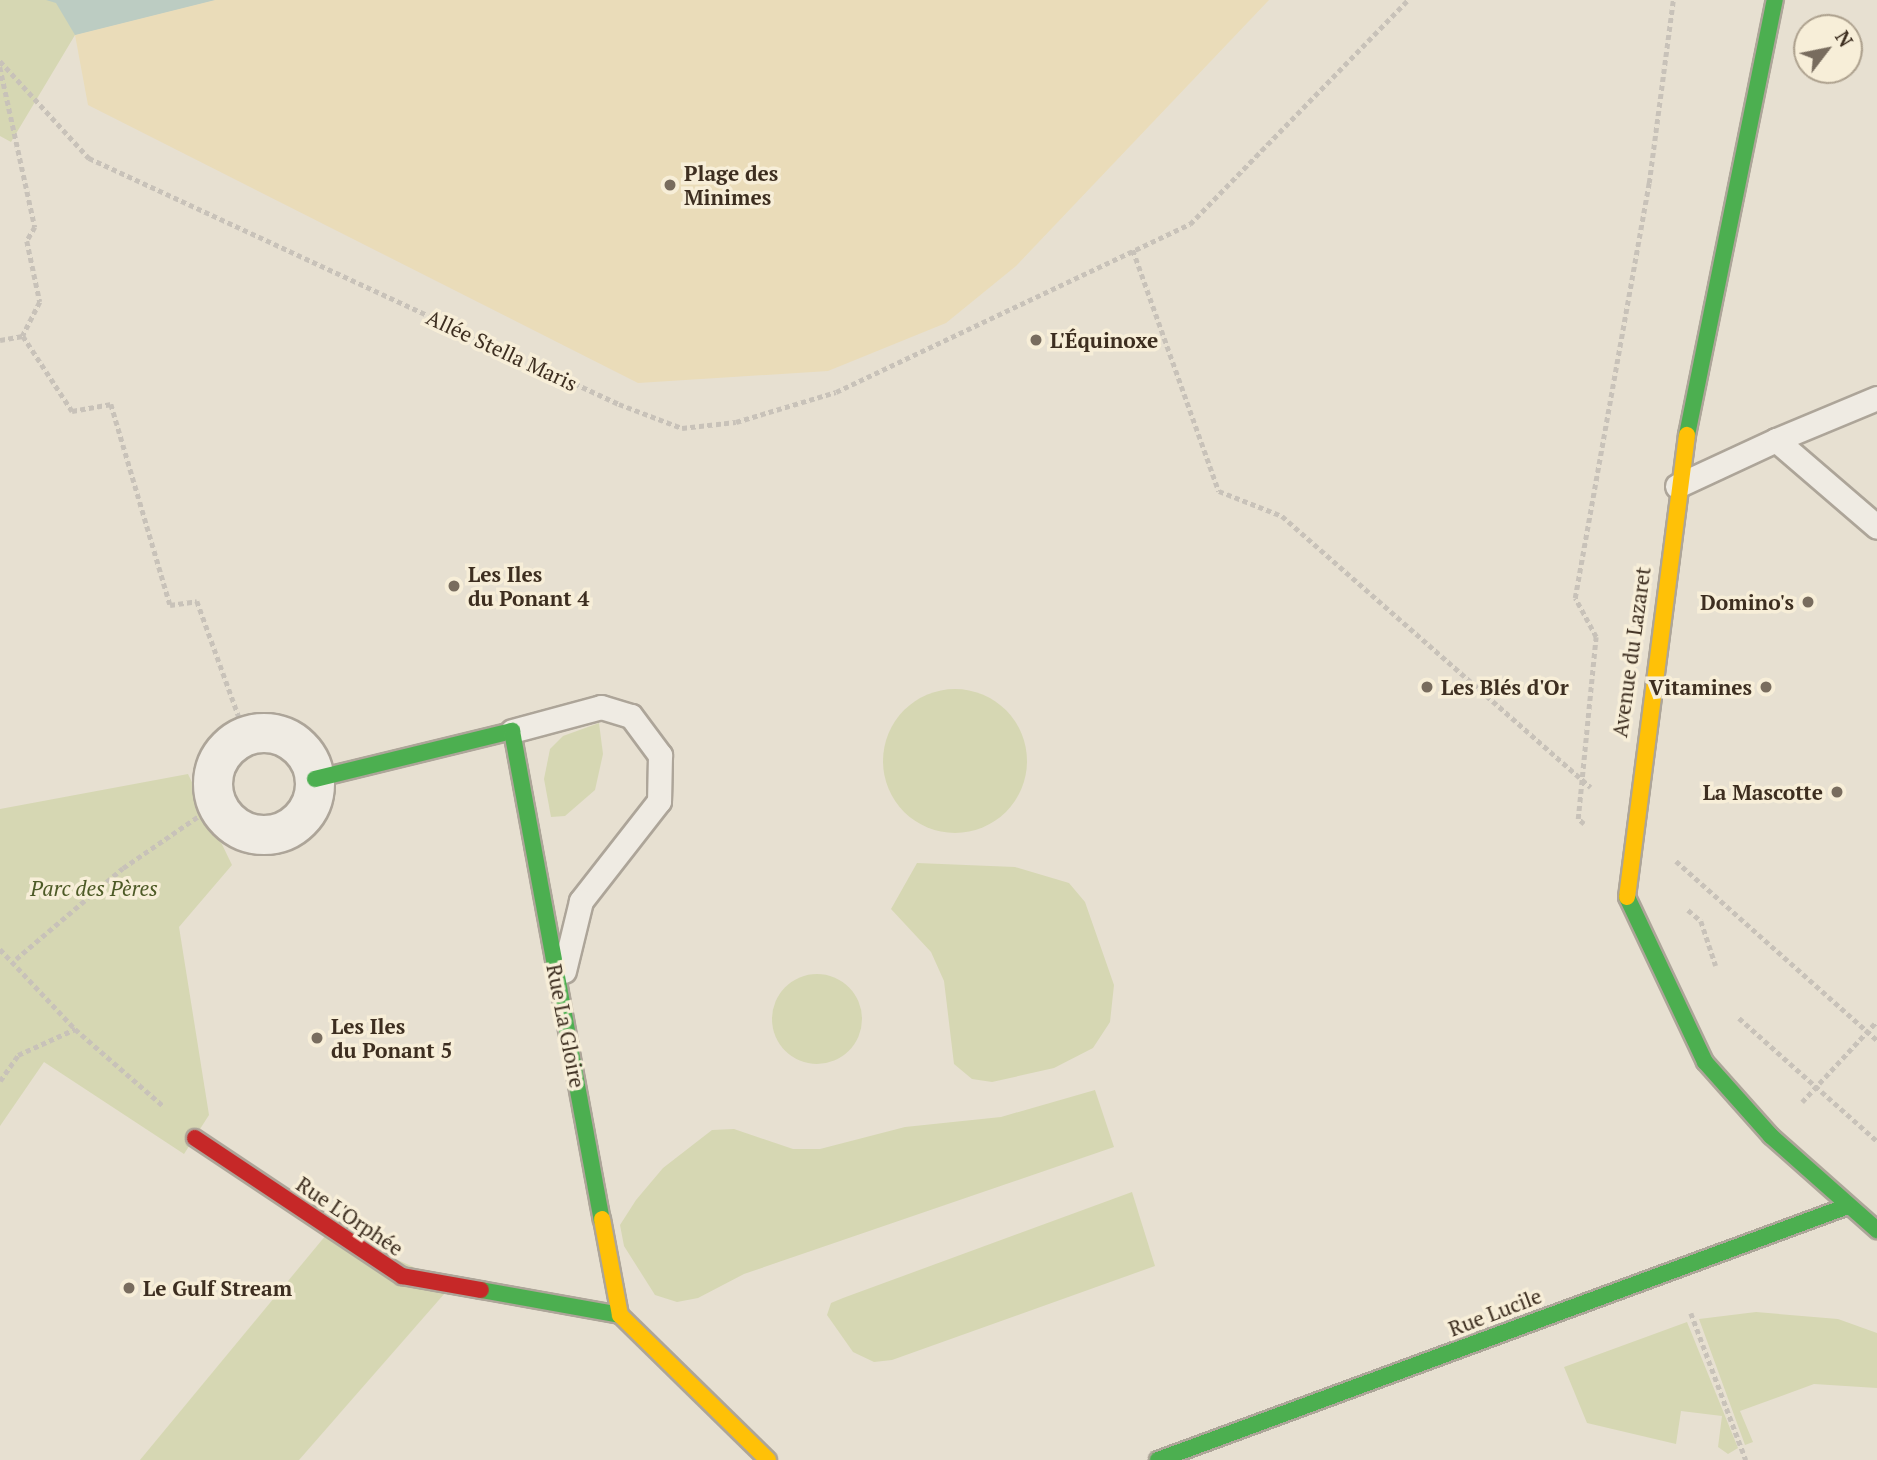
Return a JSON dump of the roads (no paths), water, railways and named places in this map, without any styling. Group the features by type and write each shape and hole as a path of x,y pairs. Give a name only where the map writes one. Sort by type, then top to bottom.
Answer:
{"street":[{"name":"Avenue du Lazaret","path":"1775,0 1677,486 1631,821 1625,892 1704,1062 1771,1136 1877,1230"},
{"path":"315,779 512,731"},
{"name":"Rue La Gloire","path":"512,731 620,1315"},
{"path":"246,736 286,737 311,762 315,779 303,817 268,835 237,828 216,804 214,769 222,753 246,736"},
{"name":"Rue L'Orphée","path":"195,1138 401,1276 620,1315"},
{"name":"Rue Lucile","path":"1158,1460 1674,1266 1848,1206"},
{"path":"620,1315 768,1460"}],"lane":[{"path":"1677,486 1776,440 1877,398"},
{"path":"1776,440 1877,527"},
{"path":"512,731 601,707 631,716 660,755 659,801 581,901 559,991"}],"place":[{"name":"Plage des Minimes","path":"670,185"},
{"name":"L'Équinoxe","path":"1036,340"},
{"name":"Les Iles du Ponant 4","path":"454,586"},
{"name":"Domino's","path":"1808,602"},
{"name":"Les Blés d'Or","path":"1427,687"},
{"name":"Vitamines","path":"1766,687"},
{"name":"La Mascotte","path":"1837,792"},
{"name":"Les Iles du Ponant 5","path":"317,1038"},
{"name":"Le Gulf Stream","path":"129,1288"}],"park label":[{"name":"Parc des Pères","path":"94,888"}]}
